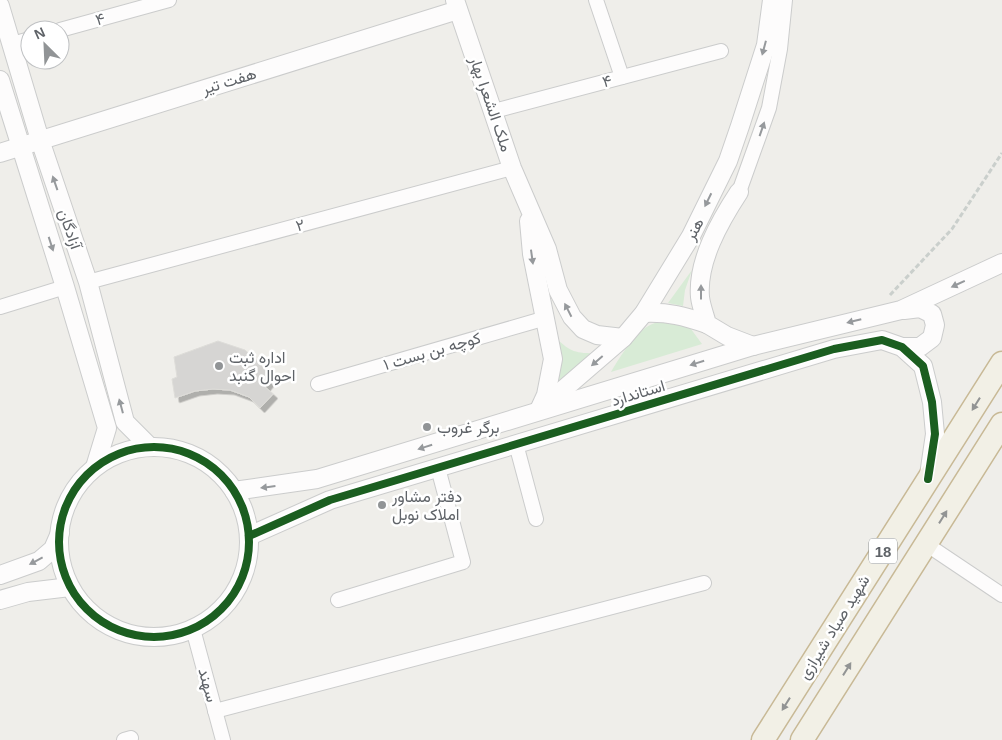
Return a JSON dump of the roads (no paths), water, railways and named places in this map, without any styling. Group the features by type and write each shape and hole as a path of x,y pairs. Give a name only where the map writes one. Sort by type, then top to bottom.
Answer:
{"highway":[{"name":"شهید صیاد شیرازی","path":"763,740 1002,362"},
{"name":"شهید صیاد شیرازی","path":"802,740 1002,424"}],"street":[{"name":"۴","path":"70,27 169,0"},
{"path":"596,0 622,77"},
{"name":"هنر","path":"537,413 623,338 644,313 691,236 728,160 766,45 772,0"},
{"name":"هنر","path":"707,324 700,298 702,273 722,218 740,192 769,108 780,49 785,0"},
{"name":"ملک الشعرا بهار","path":"457,5 512,168 547,249 558,290 572,317 583,329 597,335 623,338"},
{"name":"هفت تیر","path":"0,153 457,5"},
{"name":"آزادگان","path":"0,6 40,140 88,282 125,422 148,445"},
{"path":"12,44 20,42"},
{"name":"۴","path":"494,111 721,50"},
{"name":"آزادگان","path":"0,80 65,286 107,428 96,464"},
{"path":"732,148 752,156"},
{"name":"۲","path":"88,282 512,168"},
{"name":"ملک الشعرا بهار","path":"528,208 532,254 554,359 546,395 537,413"},
{"name":"استاندارد","path":"234,491 317,479 753,346 902,310 1002,263"},
{"path":"0,307 65,286"},
{"path":"902,310 920,308 932,314 935,326 932,338 920,347 902,347"},
{"path":"644,313 666,312 686,316 753,346"},
{"name":"کوچه بن بست ۱","path":"318,384 546,318"},
{"name":"استاندارد","path":"249,536 330,500 834,349 882,340 902,347 923,366 932,402 935,434 928,479"},
{"path":"516,444 536,519"},
{"path":"0,575 39,561 54,549 68,505 83,480 96,464 120,451 148,445 190,454 215,469 234,491 245,512 249,536 247,565 236,592 217,614 193,629 165,637 136,636 110,626 87,610 70,587 61,560 60,533"},
{"path":"338,600 463,562 438,468"},
{"path":"926,544 1002,595"},
{"path":"216,711 704,583"},
{"path":"0,600 28,592 70,587"},
{"name":"سهند","path":"193,629 223,740"}],"place":[{"name":"اداره ثبت احوال گنبد","path":"219,366"},
{"name":"برگر غروب","path":"427,427"},
{"name":"دفتر مشاور املاک نوبل","path":"382,505"}]}
